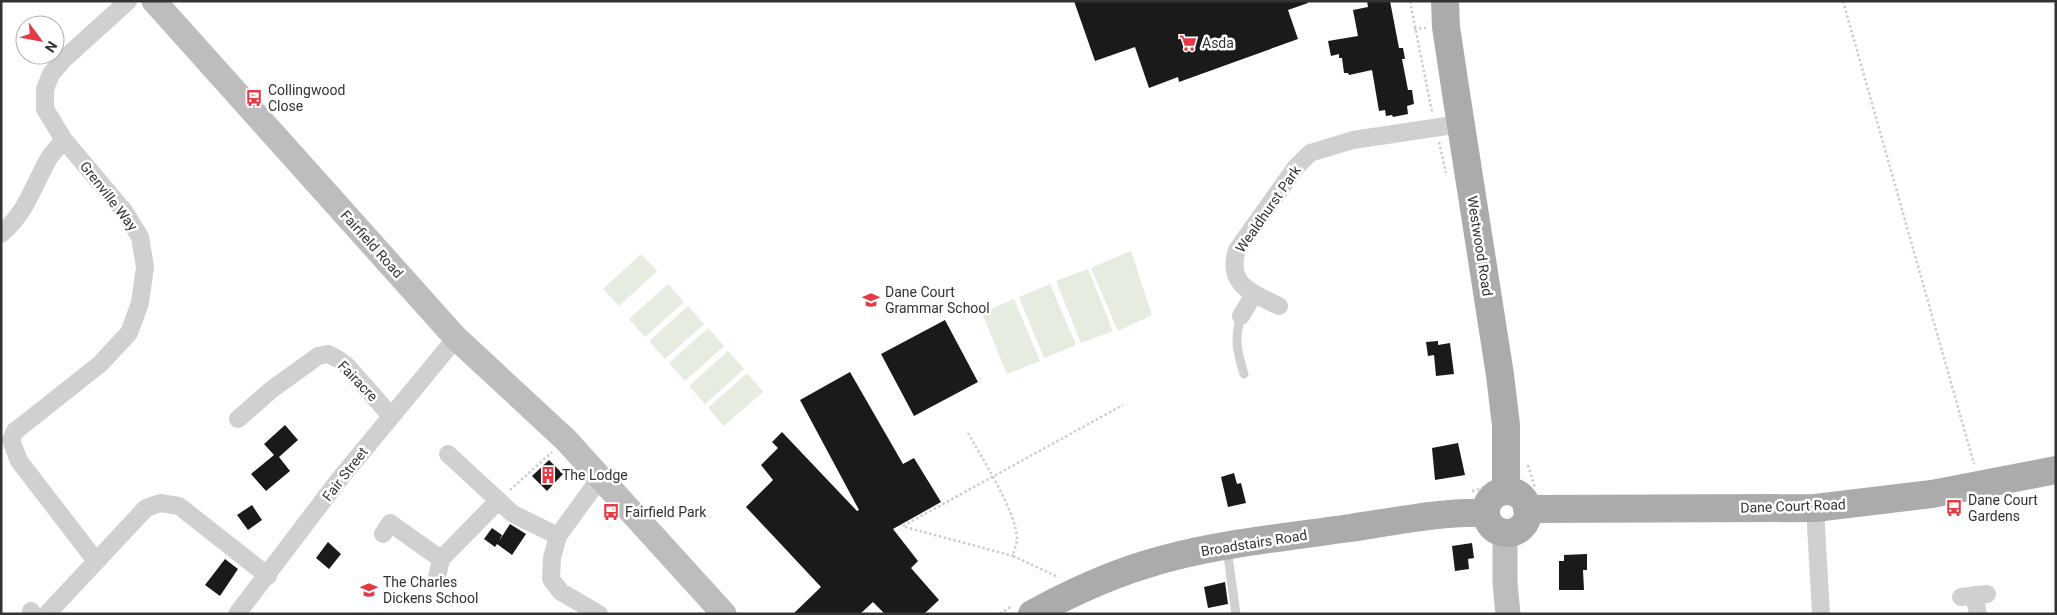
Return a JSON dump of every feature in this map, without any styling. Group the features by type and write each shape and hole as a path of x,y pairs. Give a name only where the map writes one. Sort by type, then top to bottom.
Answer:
{"main road":[{"name":"Westwood Road","path":"1445,1 1446,27 1460,124 1500,375 1506,425 1506,491"},
{"name":"Dane Court Road","path":"1527,509 1815,508 1932,494 2056,470"},
{"path":"1506,491 1512,491 1522,498 1527,509 1522,526 1517,530 1505,532 1494,528 1487,518 1486,506 1494,495 1506,491"},
{"name":"Broadstairs Road","path":"1032,614 1064,597 1144,565 1226,546 1396,521 1486,512"}],"street":[{"name":"Grenville Way","path":"96,561 19,461 6,438 100,364 129,333 140,304 145,267 140,237 124,211 64,140 45,109 46,89 51,74 64,59 128,1"},
{"name":"Fairfield Road","path":"154,1 456,338 566,440 724,614"},
{"name":"Wealdhurst Park","path":"1279,306 1254,294 1240,284 1234,273 1234,260 1237,250 1296,167 1310,153 1353,140 1460,124"},
{"path":"1,234 12,225 28,202 50,157 64,140"},
{"path":"1241,316 1254,294"},
{"name":"Fair Street","path":"237,614 268,576 338,481 456,338"},
{"name":"Fairacre","path":"238,419 267,385 318,356 328,354 338,358 347,366 391,416"},
{"path":"448,454 513,514 558,536"},
{"path":"599,614 561,592 551,579 552,558 558,536 600,478"},
{"path":"437,578 441,559 498,501"},
{"path":"37,613 96,561 146,508 160,503 179,506 268,576"},
{"path":"1815,508 1821,614"},
{"path":"383,534 390,523 441,559"},
{"path":"1505,532 1505,583 1508,614"},
{"path":"1974,595 1978,614"}],"lane":[{"path":"1241,316 1236,334 1237,352 1244,374"},
{"path":"1226,546 1236,614"}],"path":[{"path":"1843,1 1977,473"},
{"path":"1060,577 1013,556 903,526 1123,405"},
{"path":"968,433 992,477 1015,527 1017,540 1013,556"},
{"path":"498,501 566,440"}],"shaded area":[{"path":"1131,251 1152,315 1118,331 1091,268"},
{"path":"641,254 657,271 619,306 603,289"},
{"path":"1088,269 1113,331 1081,343 1056,281"},
{"path":"668,284 684,302 645,337 629,319"},
{"path":"1050,284 1076,345 1044,358 1019,297"},
{"path":"1014,299 1040,361 1007,374 982,313"},
{"path":"688,306 704,324 665,359 649,341"},
{"path":"708,328 724,346 685,381 669,363"},
{"path":"728,351 744,369 705,404 689,386"},
{"path":"747,373 763,392 724,426 708,408"}],"building":[{"name":"Asda","path":"1074,1 1308,1 1308,3 1288,10 1298,39 1179,82 1178,77 1149,88 1135,47 1095,61"},
{"path":"1367,1 1390,1 1399,48 1403,48 1405,59 1402,59 1408,90 1412,90 1414,104 1407,106 1408,114 1393,117 1392,115 1386,116 1385,110 1379,111 1372,70 1349,75 1344,73 1342,58 1339,58 1339,54 1331,56 1328,41 1358,36 1353,10 1368,7"},
{"path":"945,320 978,382 914,416 881,354"},
{"path":"1438,341 1438,345 1450,343 1454,374 1436,376 1434,355 1428,356 1426,342"},
{"path":"850,372 903,464 914,458 941,502 893,529 918,561 911,568 939,600 924,614 885,614 873,602 860,614 793,614 821,587 746,507 773,480 761,465 778,448 772,442 782,432 857,511 859,510 800,400"},
{"path":"285,425 298,440 279,457 290,471 266,491 251,474 274,455 264,444"},
{"path":"1458,443 1465,475 1435,480 1432,448"},
{"name":"The Lodge","path":"549,460 563,474 547,491 532,476"},
{"path":"1234,473 1237,484 1241,483 1246,503 1228,507 1221,477"},
{"path":"252,505 262,520 248,530 237,515"},
{"path":"510,524 526,534 512,555 497,544 495,547 484,539 492,528 502,535 499,541"},
{"path":"328,542 341,554 329,569 316,558"},
{"path":"1472,543 1474,558 1468,559 1469,569 1455,571 1452,546"},
{"path":"1587,554 1587,570 1583,570 1584,590 1559,590 1559,561 1564,561 1564,555"},
{"path":"225,559 238,569 220,596 205,585"},
{"path":"1225,582 1228,604 1208,608 1204,587"}],"place":[{"name":"Asda","path":"1188,43"},
{"name":"Collingwood Close","path":"254,98"},
{"name":"Dane Court Grammar School","path":"871,300"},
{"name":"The Lodge","path":"548,475"},
{"name":"Dane Court Gardens","path":"1954,508"},
{"name":"Fairfield Park","path":"611,512"},
{"name":"The Charles Dickens School","path":"369,590"}]}
